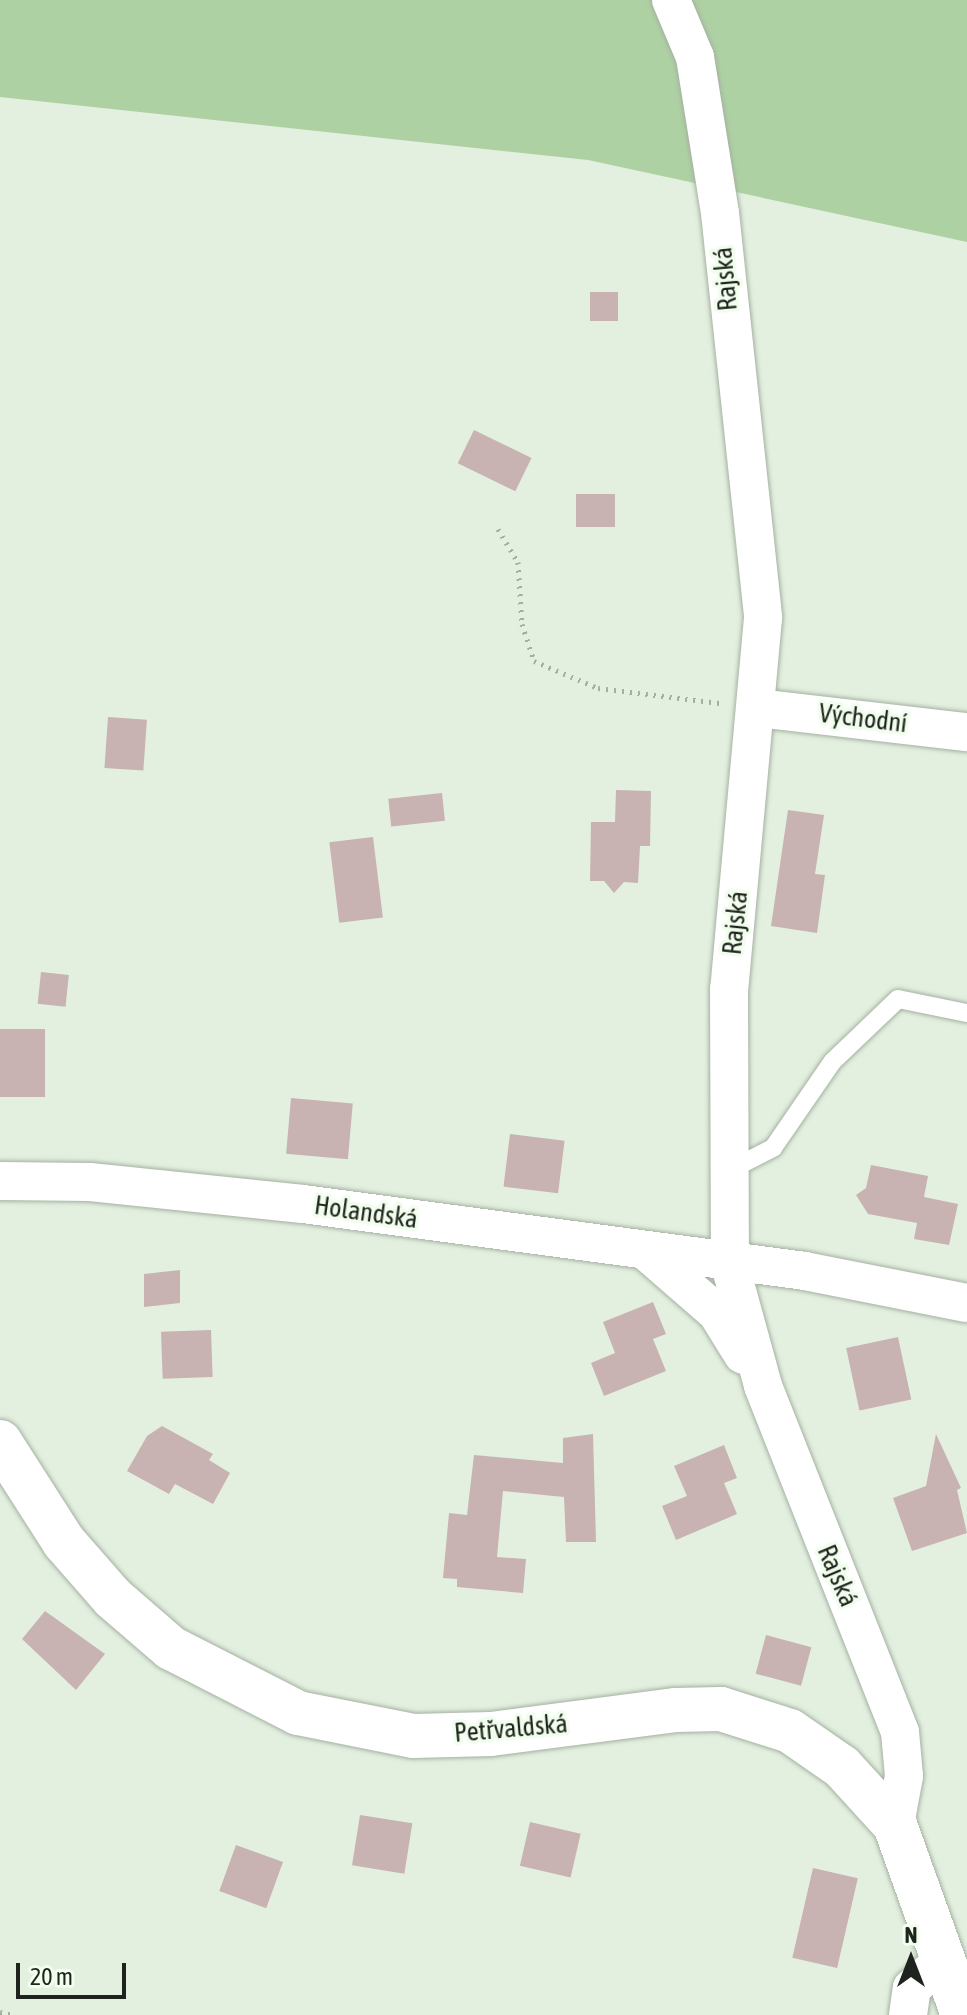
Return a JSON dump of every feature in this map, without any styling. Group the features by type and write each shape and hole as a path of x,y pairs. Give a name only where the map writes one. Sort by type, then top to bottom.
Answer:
{"street":[{"name":"Rajská","path":"671,0 695,57 720,213 763,618 758,708 729,989 730,1265 763,1386 900,1732 904,1776 895,1825"},
{"name":"Východní","path":"758,708 967,732"},
{"name":"Holandská","path":"0,1181 90,1182 303,1204 730,1265 805,1271 967,1303"},
{"path":"648,1253 717,1313 763,1386"},
{"name":"Petřvaldská","path":"0,1442 64,1542 113,1598 171,1648 298,1713 413,1736 491,1734 676,1710 721,1709 771,1722 808,1742 842,1767 895,1825 921,1891 940,1963 963,2015"},
{"path":"908,2015 912,1988 940,1963"}],"lane":[{"path":"728,1171 773,1148 832,1062 898,999 967,1013"}],"path":[{"path":"498,529 518,562 522,624 534,661 598,688 758,708"},
{"path":"0,2012 12,2015"}],"green space":[{"path":"0,0 967,0 967,242 588,160 0,97"}],"building":[{"path":"590,292 618,292 618,321 590,321"},
{"path":"474,430 532,458 515,491 458,463"},
{"path":"576,494 615,494 615,527 576,527"},
{"path":"108,717 147,720 143,771 104,768"},
{"path":"616,790 651,791 650,846 640,846 638,883 624,882 614,893 604,881 590,881 591,822 615,822"},
{"path":"442,793 445,821 391,826 388,799"},
{"path":"788,810 824,815 815,874 825,875 817,933 771,926"},
{"path":"373,837 383,917 339,923 329,842"},
{"path":"41,972 69,975 66,1007 38,1004"},
{"path":"0,1029 45,1029 45,1097 0,1097"},
{"path":"291,1098 353,1103 348,1159 286,1154"},
{"path":"510,1134 565,1141 558,1193 504,1187"},
{"path":"871,1165 928,1176 924,1197 958,1204 949,1245 914,1239 917,1223 868,1214 856,1195 866,1188"},
{"path":"180,1270 180,1303 144,1307 144,1274"},
{"path":"653,1302 666,1334 653,1339 666,1371 604,1396 591,1363 615,1353 603,1322"},
{"path":"211,1330 213,1377 163,1379 161,1332"},
{"path":"898,1337 911,1400 859,1411 846,1348"},
{"path":"162,1426 213,1454 209,1460 230,1473 213,1504 175,1484 169,1494 127,1471 147,1436"},
{"path":"593,1434 596,1542 566,1542 564,1497 503,1491 497,1557 526,1559 523,1593 457,1587 457,1579 443,1578 449,1513 467,1515 474,1455 563,1463 563,1438"},
{"path":"936,1434 961,1488 957,1490 967,1533 912,1551 893,1498 926,1486"},
{"path":"724,1445 737,1478 724,1483 737,1514 676,1540 662,1506 687,1496 674,1466"},
{"path":"45,1611 105,1654 76,1690 22,1639"},
{"path":"766,1635 811,1647 801,1686 756,1674"},
{"path":"360,1815 412,1823 404,1874 352,1865"},
{"path":"530,1822 581,1834 571,1878 520,1866"},
{"path":"236,1845 283,1862 266,1908 219,1891"},
{"path":"813,1868 858,1878 837,1968 792,1958"}]}
